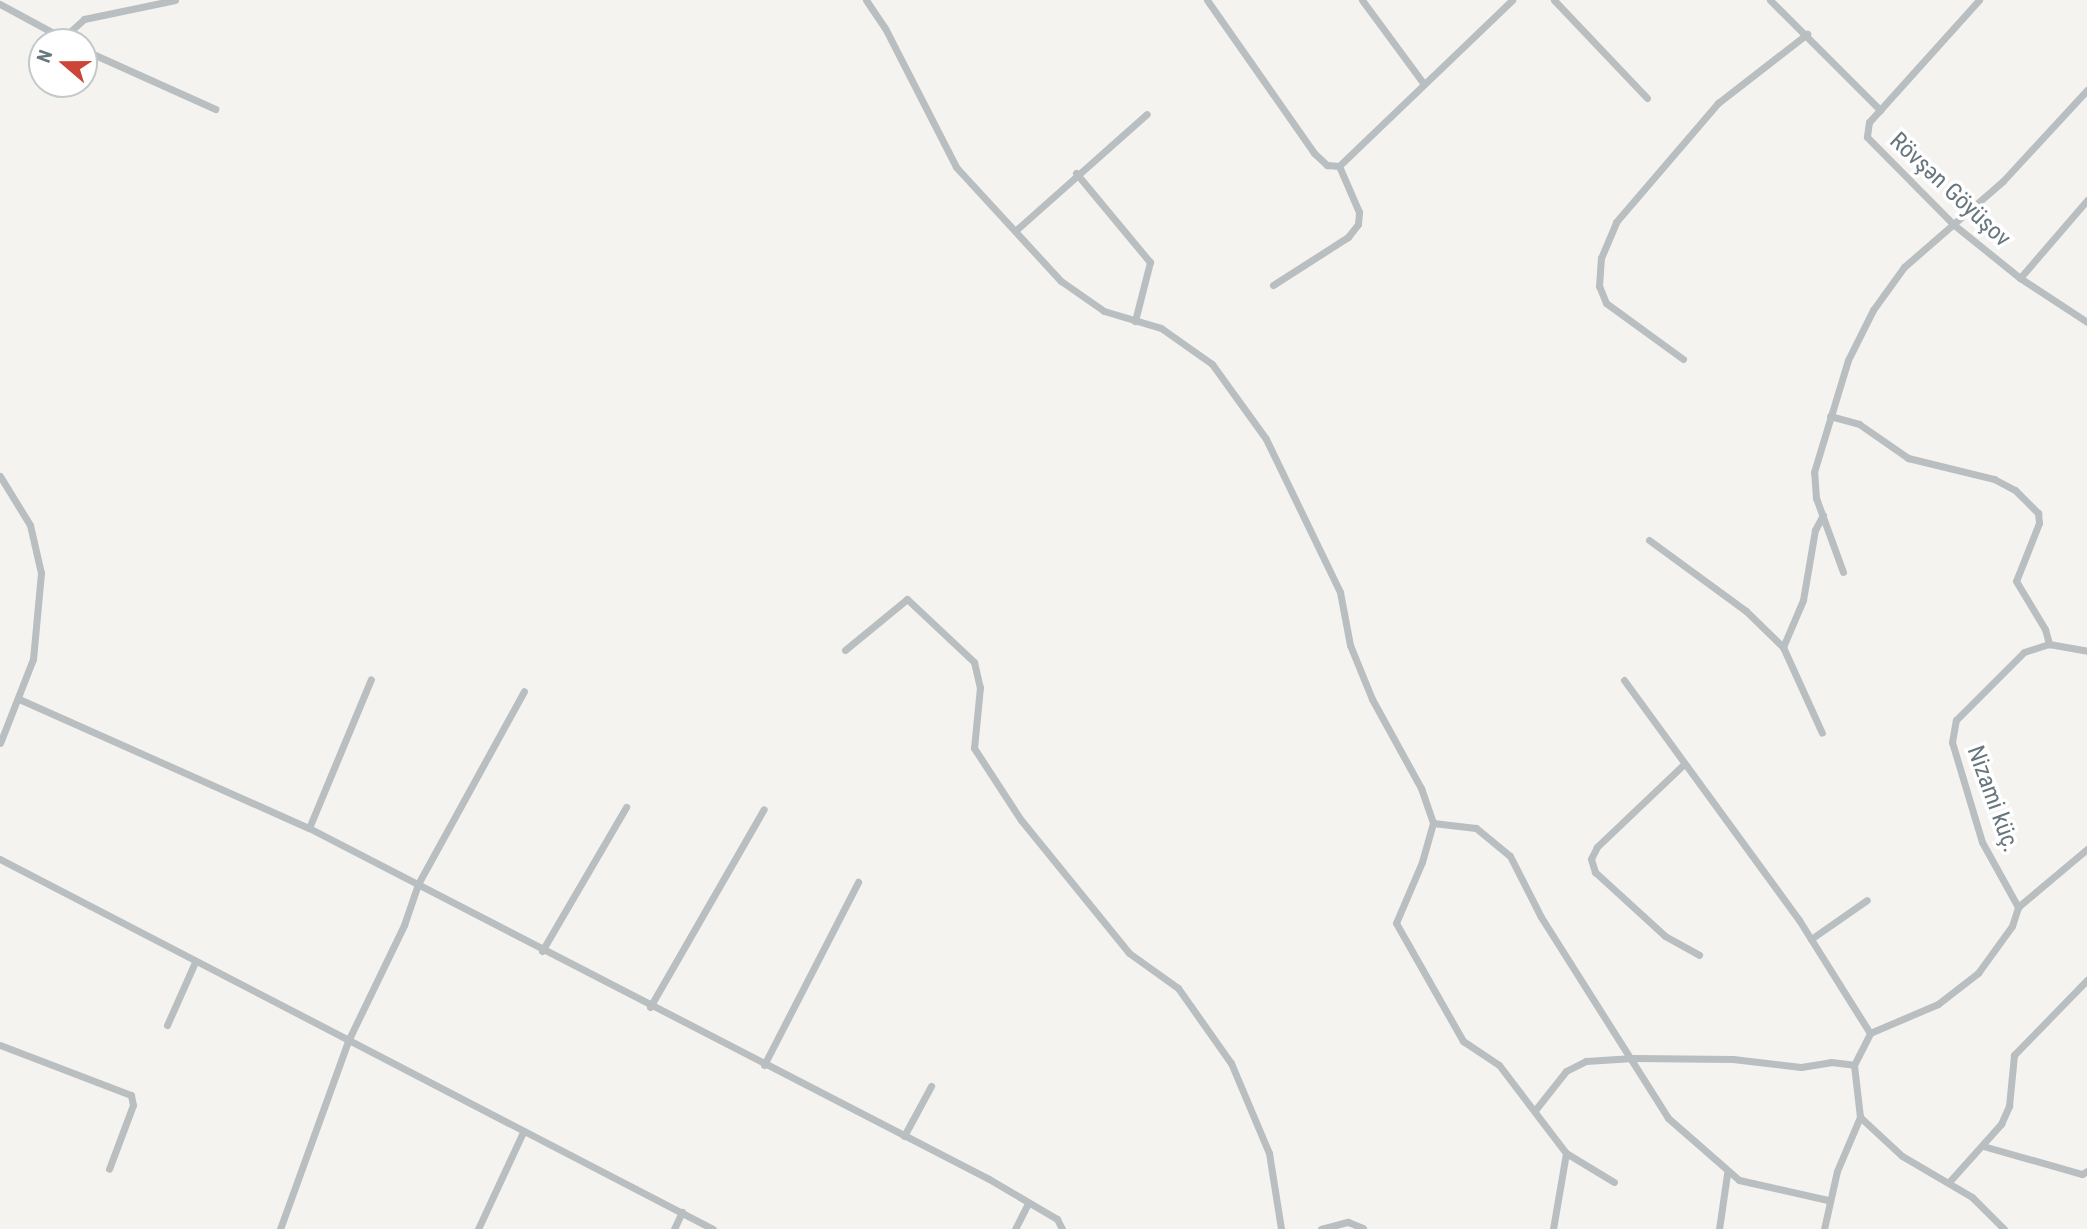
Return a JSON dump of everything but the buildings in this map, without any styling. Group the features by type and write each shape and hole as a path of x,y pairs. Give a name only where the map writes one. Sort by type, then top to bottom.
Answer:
{"street":[{"path":"76,28 84,19 175,0"},
{"path":"866,0 885,28 956,167 1061,281 1104,312 1161,328 1212,364 1266,439 1340,592 1350,645 1372,699 1422,788 1433,822 1422,862 1396,923 1463,1041 1499,1065 1536,1109 1566,1153 1614,1182"},
{"path":"1207,0 1314,153 1327,165 1339,166 1513,0"},
{"path":"1362,0 1424,84"},
{"path":"1554,0 1647,98"},
{"path":"1770,0 1807,34 1880,110"},
{"name":"Rövşən Göyüşov","path":"1979,0 1880,110 1867,131 1872,146 1953,224 2020,278 2087,322"},
{"path":"0,4 44,28"},
{"path":"1682,359 1606,303 1599,286 1601,258 1616,222 1718,103 1807,34"},
{"path":"98,56 215,109"},
{"path":"1843,572 1822,515 1814,472 1847,360 1873,310 1904,267 2003,181 2087,90"},
{"path":"1015,230 1076,173 1147,114"},
{"path":"1273,285 1348,237 1358,223 1359,212 1339,166"},
{"path":"1076,173 1150,262 1135,321"},
{"path":"2020,278 2087,200"},
{"path":"1830,416 1859,424 1908,458 1994,479 2015,490 2038,513 2039,523 2016,581 2045,629 2049,644 2087,650"},
{"path":"0,476 30,526 41,573 33,659 0,743"},
{"path":"1783,647 1802,600 1815,530 1822,515"},
{"path":"1649,540 1746,611 1783,647 1822,733"},
{"path":"845,650 907,599 974,662 980,687 974,748 1021,820 1129,953 1178,988 1231,1063 1269,1153 1281,1229"},
{"name":"Nizami küç.","path":"2018,907 1983,842 1951,731 1968,705 2024,652 2049,644"},
{"path":"309,828 370,679"},
{"path":"1623,680 1811,940 1870,1033"},
{"path":"280,1229 348,1041 404,925 418,884 524,691"},
{"path":"19,699 309,828 650,1007 904,1136 1057,1219 1062,1229"},
{"path":"1683,765 1597,847 1591,859 1595,872 1665,936 1699,955"},
{"path":"542,951 626,807"},
{"path":"650,1007 764,810"},
{"path":"1433,822 1476,828 1510,856 1541,917 1633,1058 1668,1118 1727,1174 1828,1200"},
{"path":"1824,1229 1828,1200 1847,1141 1860,1117 1854,1065 1870,1033 1938,1004 1958,991 1978,973 2012,926 2018,907 2087,849"},
{"path":"0,859 713,1229"},
{"path":"764,1065 858,882"},
{"path":"1811,940 1867,900"},
{"path":"167,1025 195,962"},
{"path":"1949,1182 2001,1124 2009,1106 2014,1055 2087,980"},
{"path":"0,1045 131,1096 132,1105 109,1169"},
{"path":"1536,1109 1566,1071 1586,1061 1633,1058 1733,1059 1801,1067 1831,1062 1854,1065"},
{"path":"904,1136 931,1086"},
{"path":"1860,1117 1902,1156 1949,1182 2004,1229"},
{"path":"478,1229 523,1132"},
{"path":"1983,1146 2085,1175"},
{"path":"1553,1229 1566,1153"},
{"path":"1719,1229 1727,1174"},
{"path":"1015,1229 1028,1203"},
{"path":"674,1229 682,1212"},
{"path":"1321,1229 1348,1222 1363,1228"}]}
